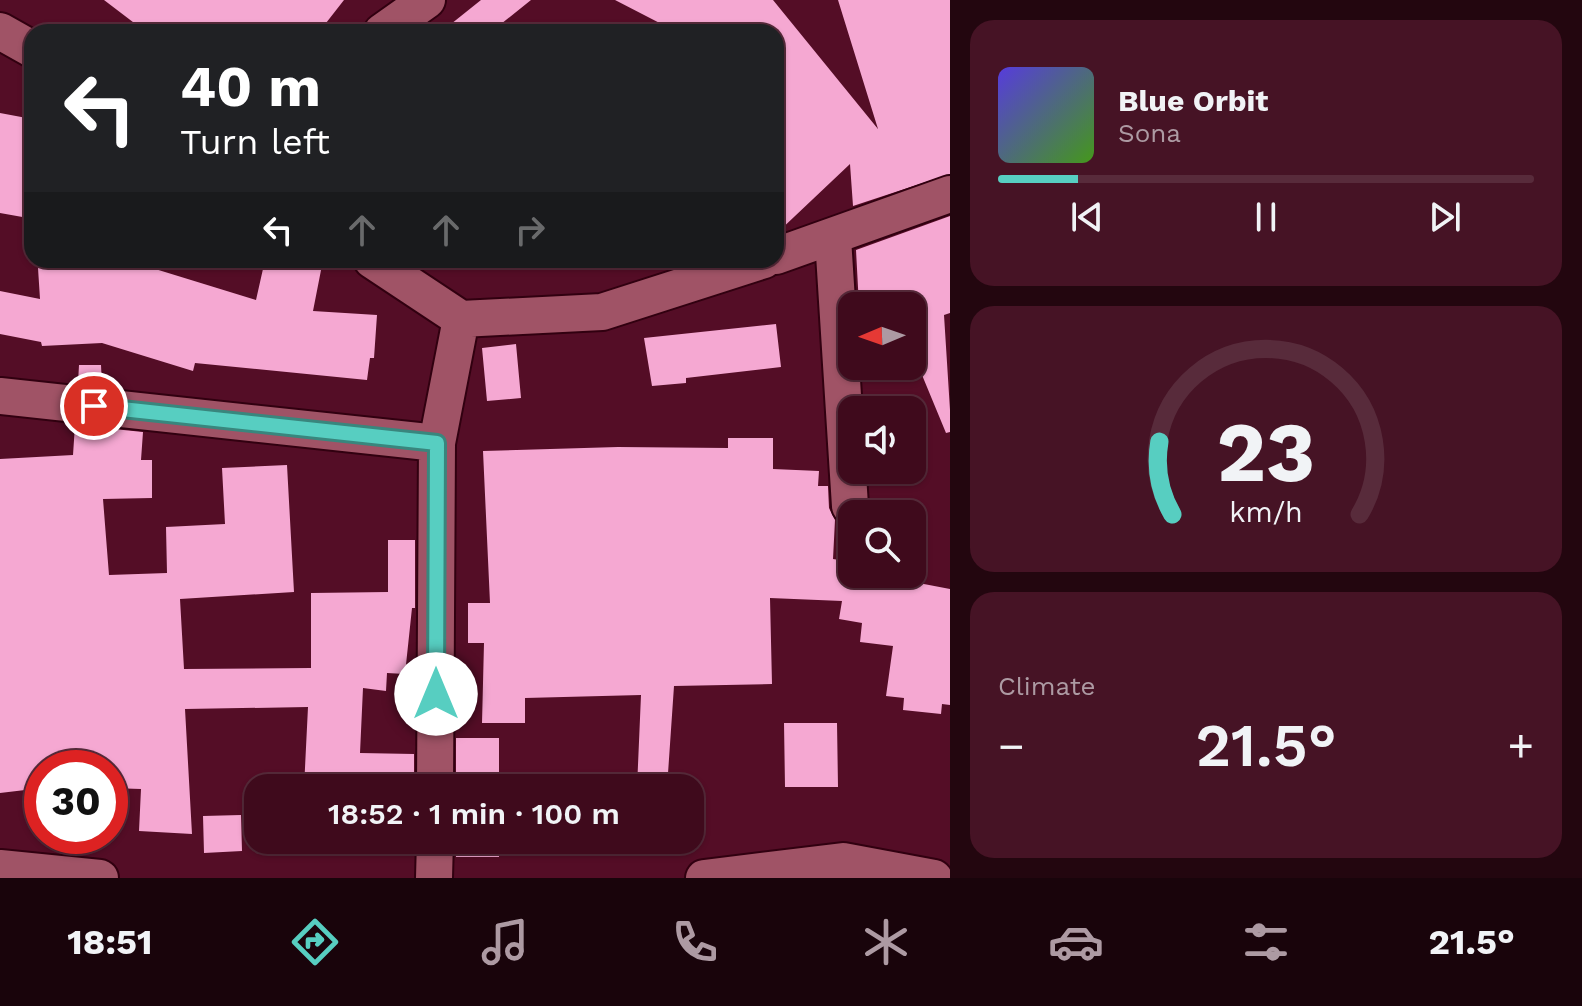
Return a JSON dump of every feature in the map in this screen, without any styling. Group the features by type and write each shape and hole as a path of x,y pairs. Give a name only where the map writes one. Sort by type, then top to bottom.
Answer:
{"street":[{"path":"393,24 427,0"},
{"path":"0,31 24,44"},
{"path":"784,253 950,194"},
{"path":"833,238 850,500"},
{"path":"384,268 461,319 602,312 739,268"},
{"path":"435,774 437,443 461,319"},
{"path":"0,396 437,443"},
{"path":"434,878 435,854"},
{"path":"704,878 841,869 934,878"},
{"path":"7,872 100,878"}],"building":[{"path":"104,0 344,0 325,24 136,24"},
{"path":"481,0 531,0 501,24 451,24"},
{"path":"615,0 773,0 878,129 838,0 950,0 950,174 853,206 850,164 784,226 784,24 662,24"},
{"path":"0,113 24,118 24,217 0,213"},
{"path":"950,216 950,313 944,315 950,432 946,433 924,380 926,292 858,292 856,250"},
{"path":"38,268 152,268 256,300 263,268 321,268 313,311 377,315 374,358 370,358 367,380 195,363 193,371 102,343 42,346 41,342 0,334 0,291 40,299"},
{"path":"776,324 781,367 686,378 686,383 652,386 644,338"},
{"path":"516,344 521,398 487,401 482,348"},
{"path":"79,365 101,365 102,386 78,383"},
{"path":"75,425 143,432 141,460 152,460 152,498 103,499 109,575 167,573 166,527 225,524 222,468 287,465 294,592 180,599 184,669 311,668 311,593 388,592 388,540 415,540 415,608 412,608 405,674 387,673 386,691 363,688 360,753 414,754 414,774 305,774 308,707 185,709 192,834 139,831 141,789 128,789 128,750 24,750 24,790 0,793 0,459 73,455"},
{"path":"728,438 773,438 773,469 819,471 818,486 828,486 829,508 835,520 833,559 838,560 838,588 926,588 926,584 950,589 950,705 942,704 941,714 903,710 904,698 886,696 893,646 860,642 862,623 839,619 842,601 770,598 772,684 674,686 668,774 638,774 641,695 525,698 525,723 482,723 484,643 468,643 468,603 490,603 483,451 728,448"},
{"path":"784,723 837,723 838,787 785,787"},
{"path":"456,738 499,738 499,774 456,774"},
{"path":"241,815 242,851 204,853 203,816"},
{"path":"456,854 499,854 499,857 456,857"}],"route":[{"path":"94,406 437,443 436,694"}]}
